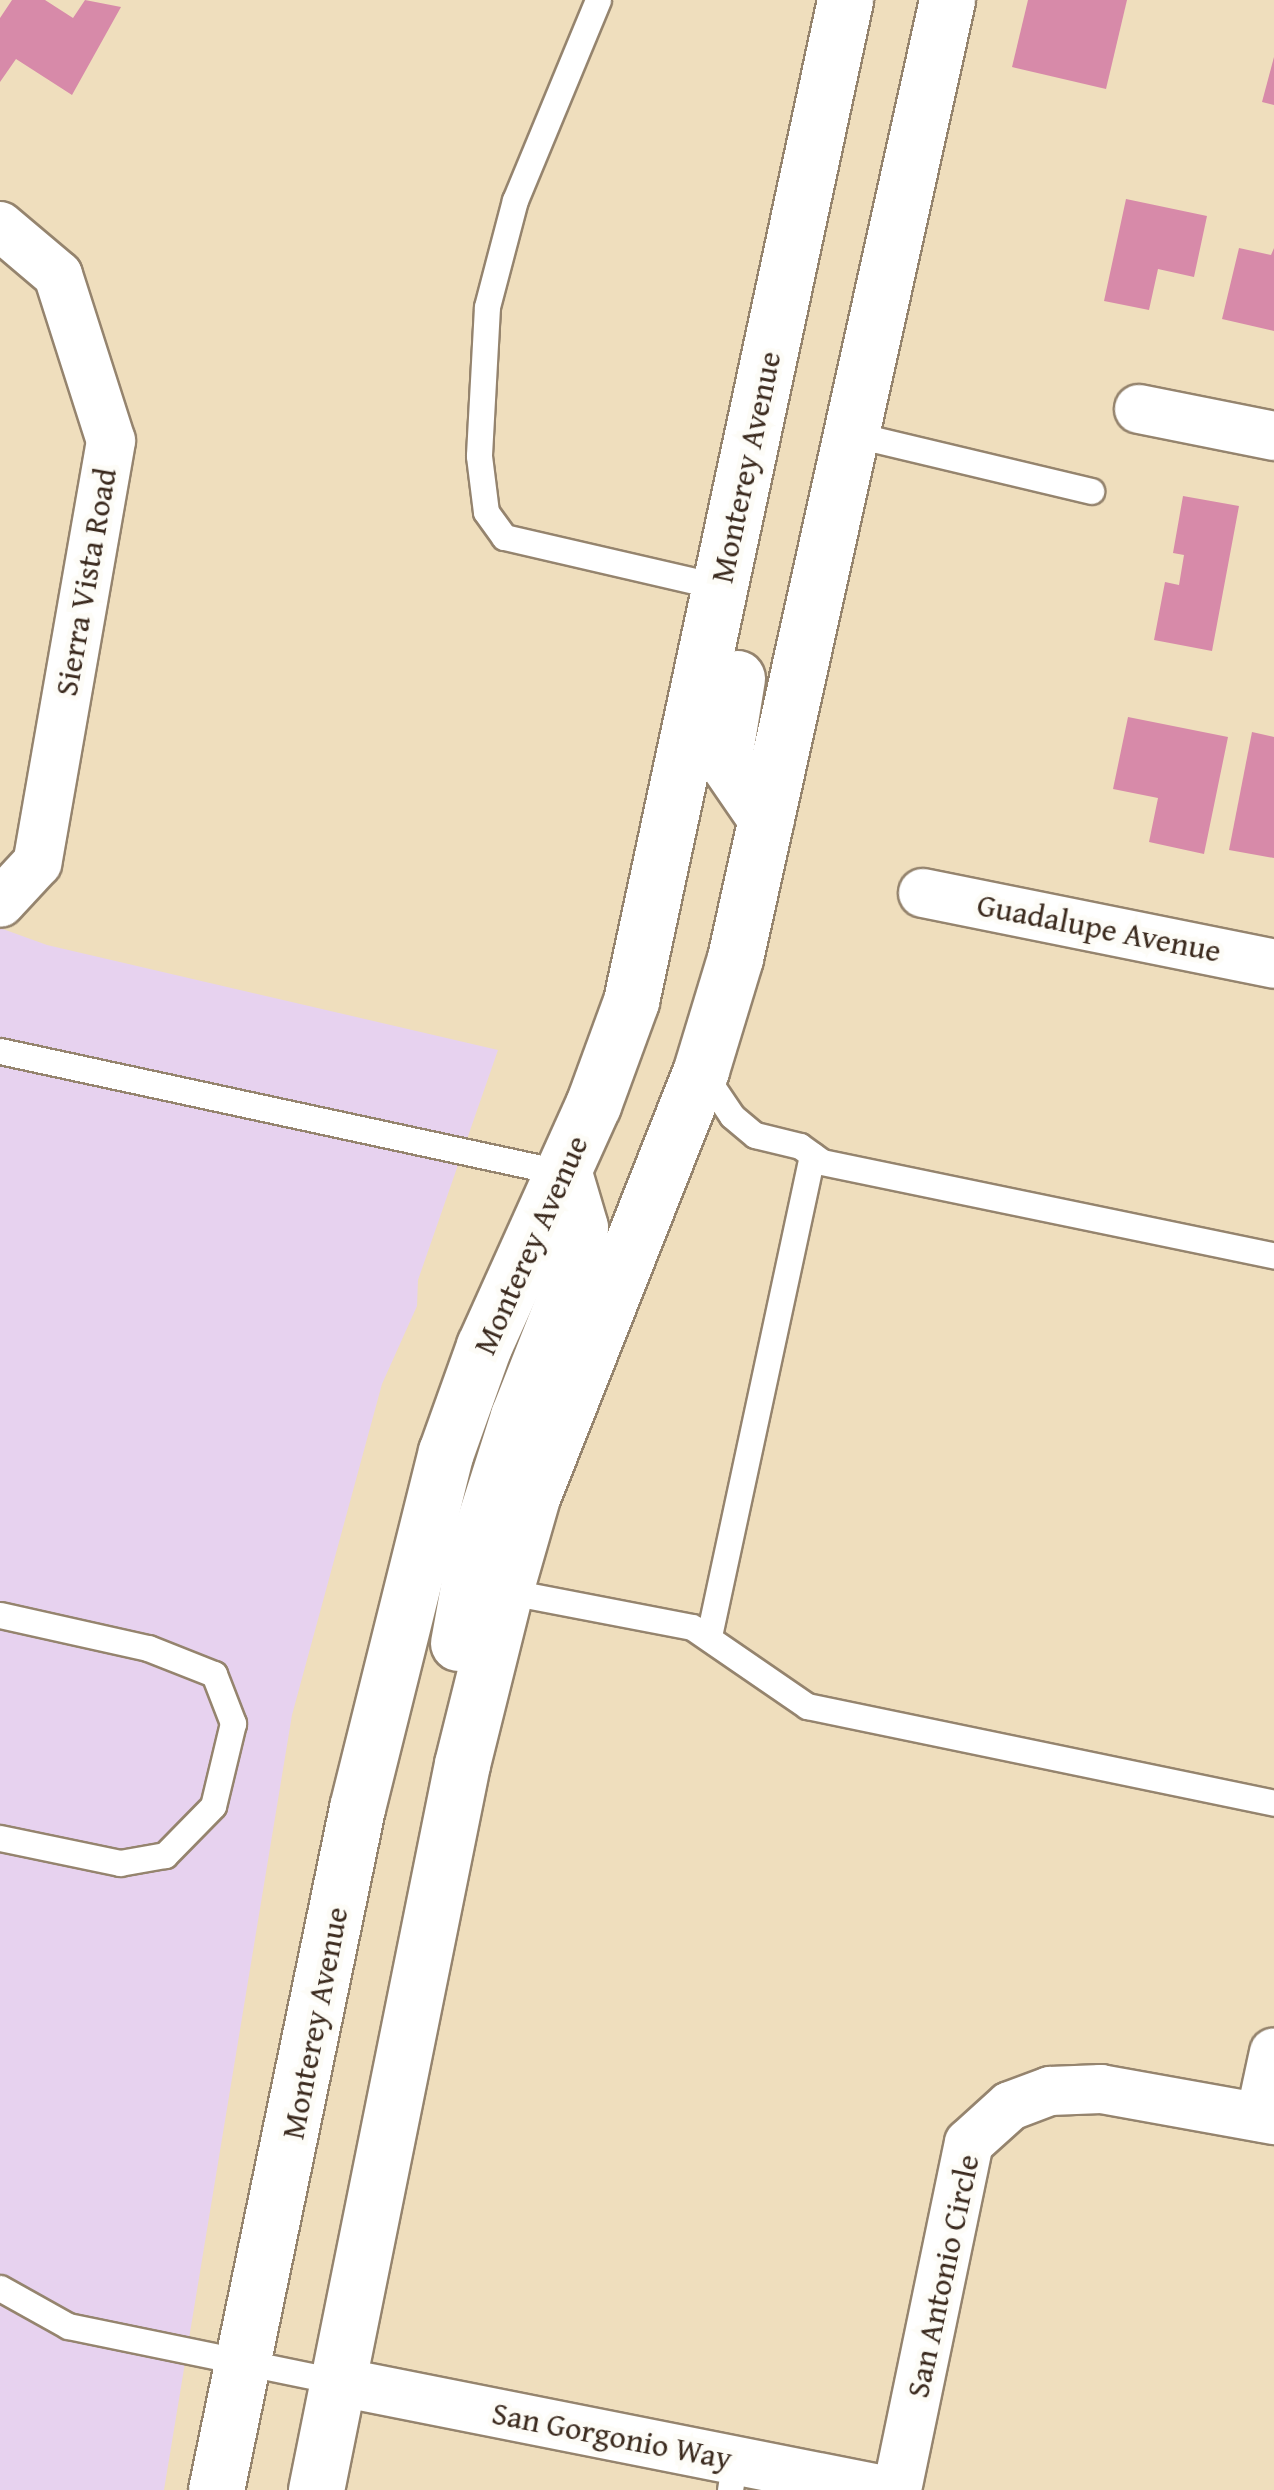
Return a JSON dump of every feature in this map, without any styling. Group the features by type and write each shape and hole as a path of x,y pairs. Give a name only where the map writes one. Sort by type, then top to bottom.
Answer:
{"main road":[{"name":"Monterey Avenue","path":"216,2490 357,1808 446,1452 484,1346 564,1172 632,1002 845,0"},
{"path":"316,2490 462,1764 505,1591 567,1402 701,1070 766,820 948,0"},
{"path":"720,587 737,594 748,614 724,758 766,820"},
{"path":"462,1764 452,1706 474,1554 518,1416 573,1277 580,1227 564,1172"}],"street":[{"name":"Sierra Vista Road","path":"0,226 58,275 111,441 36,864 3,903"},
{"path":"1139,409 1274,436"},
{"name":"Guadalupe Avenue","path":"923,893 1274,964"},
{"path":"1267,2119 1274,2052"},
{"name":"San Antonio Circle","path":"897,2490 969,2144 1010,2106 1050,2091 1101,2089 1267,2119"},
{"name":"San Gorgonio Way","path":"340,2382 732,2475 884,2490"}],"lane":[{"path":"598,0 515,200 488,307 479,456 486,512 504,538 720,587"},
{"path":"852,434 1091,491"},
{"path":"0,1051 564,1172"},
{"path":"701,1070 732,1116 755,1136 812,1155 1274,1256"},
{"path":"709,1636 812,1155"},
{"path":"505,1591 692,1627 808,1706 1274,1804"},
{"path":"0,1615 148,1648 214,1674 232,1723 213,1806 165,1855 120,1864 0,1838"},
{"path":"0,2288 68,2326 340,2382"}],"shaded area":[{"path":"0,928 47,945 498,1050 418,1280 417,1306 382,1384 292,1715 164,2490 0,2490"}],"building":[{"path":"12,0 45,0 73,18 85,0 121,7 72,95 16,59 0,82 0,18"},
{"path":"1028,0 1127,0 1106,89 1012,67"},
{"path":"1274,57 1274,105 1262,102"},
{"path":"1126,199 1207,216 1194,277 1158,269 1149,310 1104,301"},
{"path":"1239,248 1271,255 1274,248 1274,331 1222,319"},
{"path":"1183,496 1239,506 1212,651 1154,640 1165,582 1179,585 1184,555 1173,553"},
{"path":"1128,717 1228,737 1204,854 1149,842 1158,798 1113,789"},
{"path":"1252,732 1274,737 1274,858 1229,850"}]}
